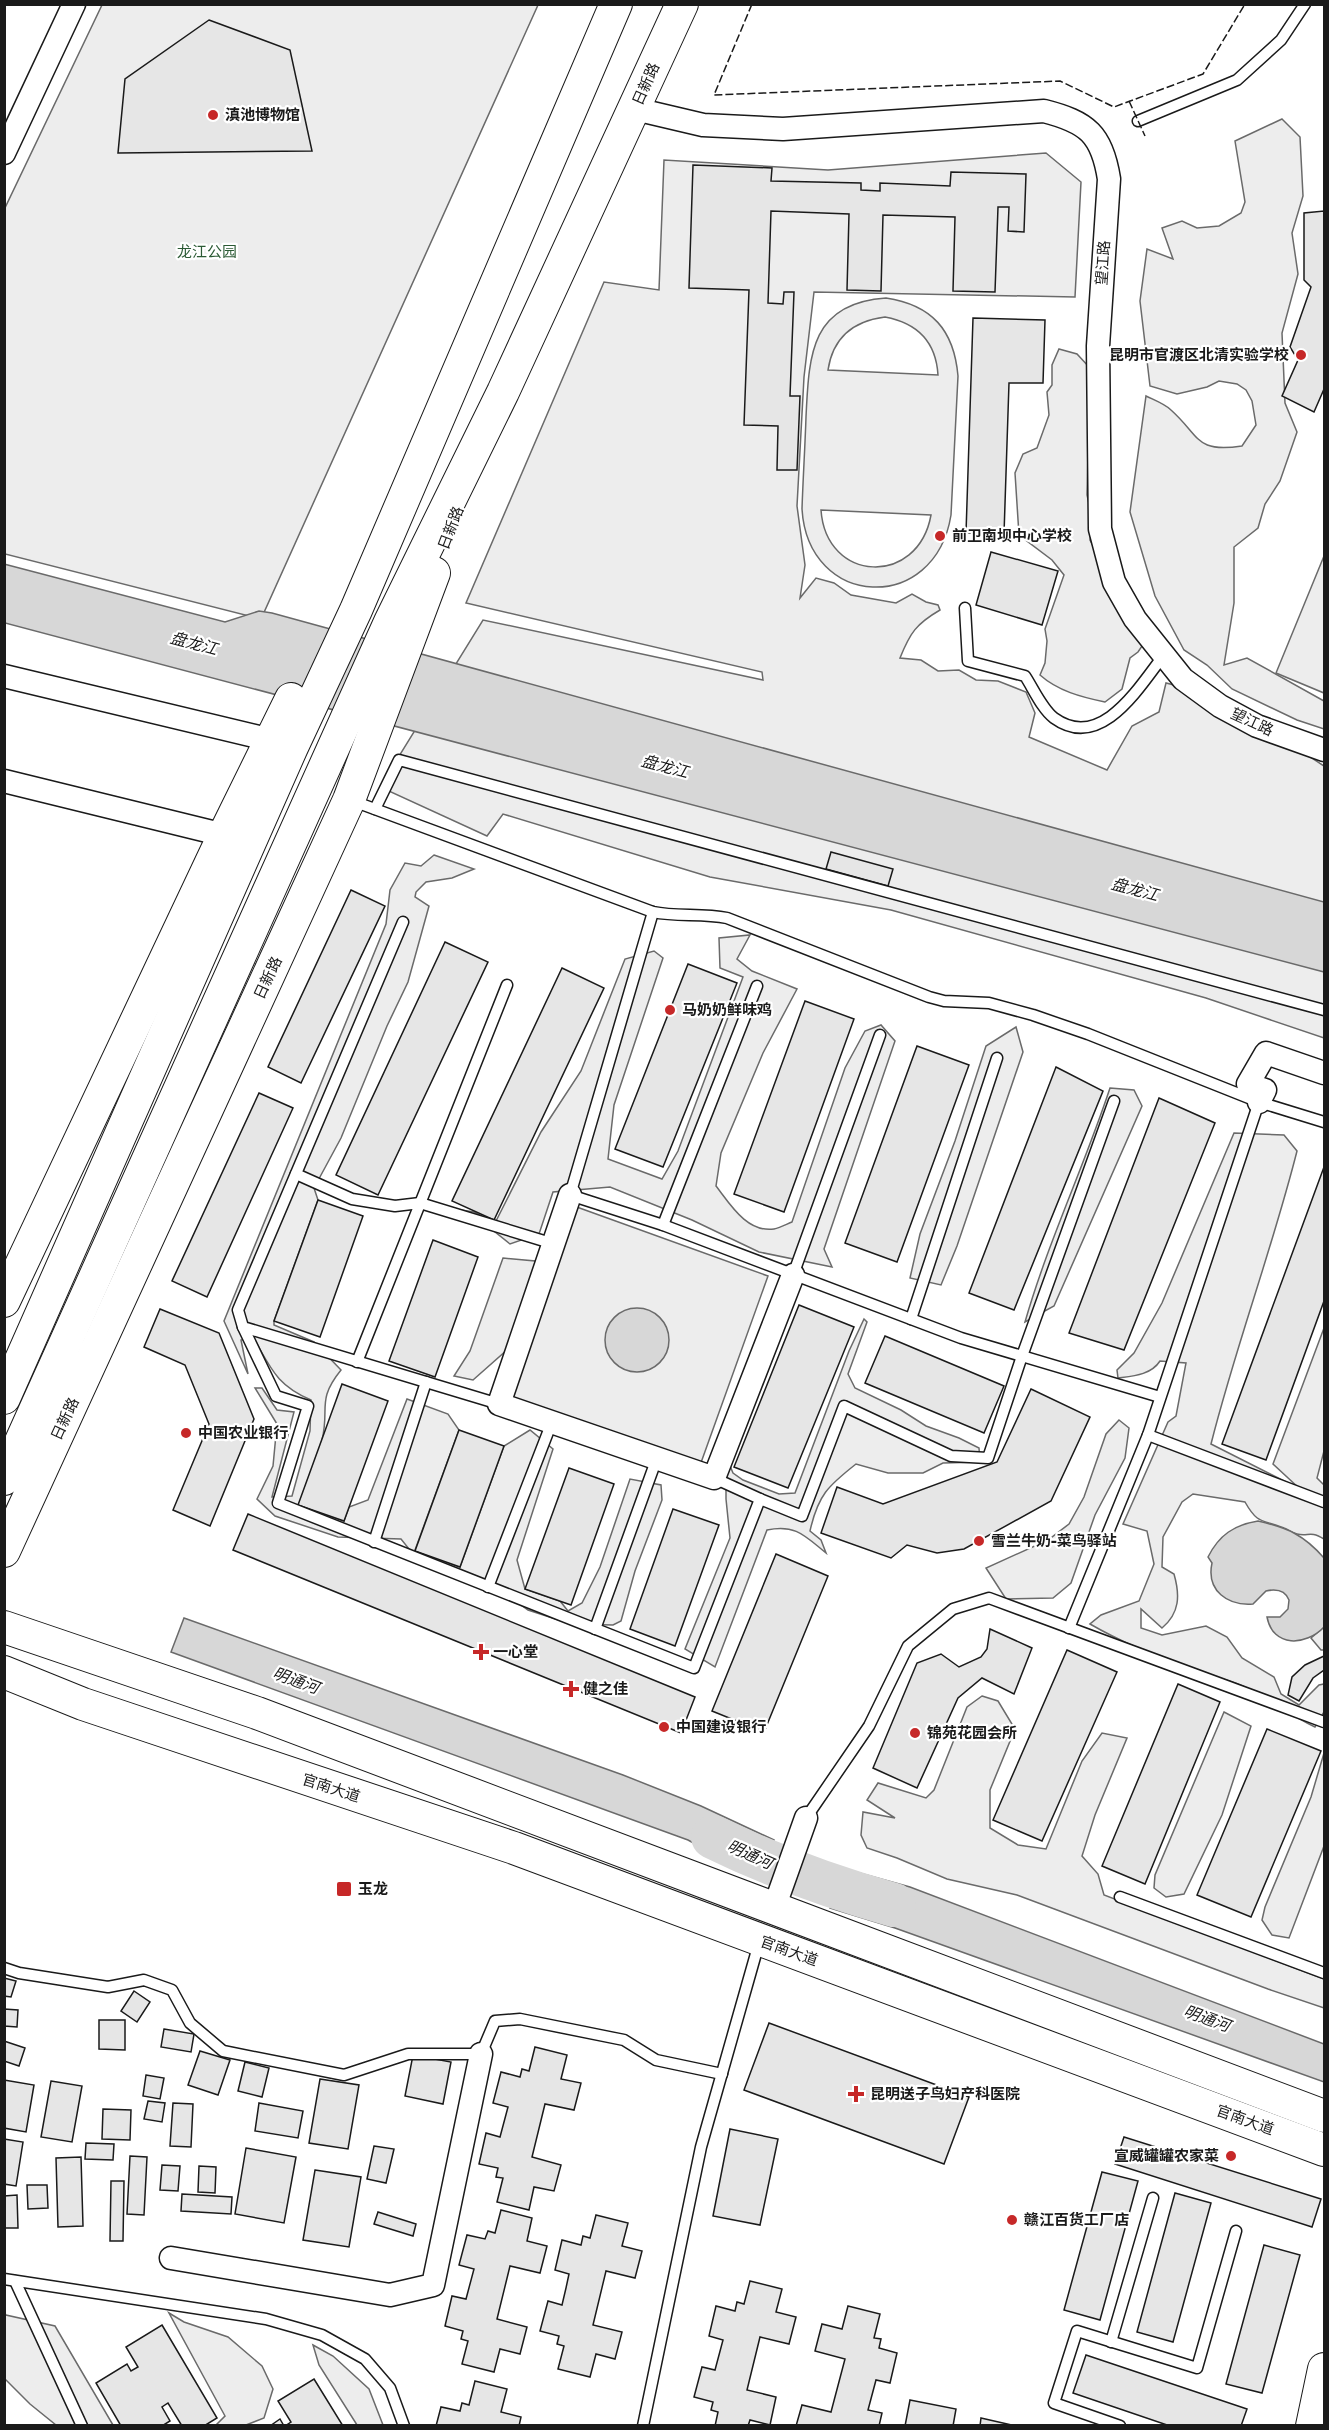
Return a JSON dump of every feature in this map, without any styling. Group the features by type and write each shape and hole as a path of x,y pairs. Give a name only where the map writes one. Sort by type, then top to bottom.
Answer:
{"main road":[{"path":"4,1302 224,835 282,743 348,604 485,309 616,4"},
{"name":"日新路","path":"4,1479 328,757 400,628 503,392 682,4"},
{"name":"日新路","path":"4,1551 362,805 361,768 400,628"},
{"path":"4,1398 270,797 282,743"},
{"path":"4,1627 257,1713 1324,2116"},
{"name":"官南大道","path":"4,1672 83,1704 514,1848 1324,2150"},
{"path":"1312,2426 1324,2369"}],"street":[{"path":"4,153 74,4"},
{"name":"望江路","path":"635,109 703,125 783,129 1044,111 1070,118 1090,131 1106,154 1109,179 1098,346 1100,529 1114,582 1135,619 1184,679 1220,706 1257,726 1324,750"},
{"path":"4,676 282,743"},
{"path":"4,781 224,835"},
{"path":"1258,1102 1265,1090 1248,1084 1266,1053 1324,1074"},
{"path":"570,1195 499,1404 714,1478 793,1275"},
{"path":"774,1908 806,1818"},
{"path":"171,2258 390,2295 433,2285 481,2054"}],"lane":[{"path":"1138,121 1237,80 1281,40 1305,4"},
{"path":"965,608 968,661 1025,676 1052,717 1074,729 1097,726 1117,711 1134,694 1164,655"},
{"path":"1324,1010 399,760 362,805 653,912 667,915 713,915 727,918 929,997 944,1001 989,1003 1033,1015 1088,1034 1258,1102 1324,1122"},
{"path":"653,912 570,1195 663,1225 961,1338 1160,1397"},
{"path":"403,922 238,1310 243,1327 276,1396 308,1406 278,1503 694,1668 760,1499"},
{"path":"357,1362 507,985"},
{"path":"663,1225 757,986"},
{"path":"793,1275 879,1035"},
{"path":"911,1319 997,1058"},
{"path":"714,1478 802,1516 844,1406 951,1456 988,1458 1022,1356 1114,1101"},
{"path":"1069,1628 1148,1435 1258,1102"},
{"path":"296,1174 351,1199 395,1206 420,1203 554,1244"},
{"path":"243,1327 499,1404"},
{"path":"374,1542 426,1382"},
{"path":"488,1587 552,1422"},
{"path":"1148,1435 1324,1502"},
{"path":"595,1629 657,1458"},
{"path":"806,1818 869,1726 908,1646 953,1610 989,1598 1324,1722"},
{"path":"1120,1897 1324,1973"},
{"path":"643,2426 700,2147 760,1940"},
{"path":"4,1968 19,1973 108,1988 144,1980 172,1990 190,2023 223,2051 344,2075 408,2054 481,2054 495,2021 520,2019 624,2040 656,2060 722,2074"},
{"path":"1111,2342 1153,2198"},
{"path":"1120,2426 1054,2403 1077,2331 1197,2368 1236,2231"},
{"path":"10,2280 82,2426"},
{"path":"10,2280 266,2319 322,2335 365,2359 390,2388 404,2426"}],"green space":[{"name":"龙江公园","path":"102,5 538,5 261,619 5,554 4,210"},
{"path":"1282,119 1300,137 1303,196 1292,233 1298,274 1282,333 1285,403 1297,432 1280,481 1265,504 1258,528 1234,547 1234,603 1224,665 1247,658 1324,701 1324,729 1297,720 1232,689 1207,665 1184,650 1155,596 1130,512 1146,396 1169,408 1200,441 1207,445 1227,448 1242,446 1256,425 1252,401 1246,390 1237,384 1219,381 1207,387 1177,394 1150,386 1140,301 1147,249 1173,259 1162,228 1182,221 1197,228 1219,226 1241,213 1245,202 1235,141"},
{"path":"1046,153 1081,182 1075,297 814,292 804,377 797,506 805,565 800,598 816,578 834,583 851,595 896,603 912,594 926,602 938,605 940,610 915,630 900,658 921,660 938,671 959,670 976,680 998,681 1026,692 1035,713 1029,737 1107,770 1132,726 1159,712 1166,683 1217,696 1324,766 1324,1038 1206,998 891,910 710,877 503,814 487,836 380,787 483,620 763,680 762,672 466,603 604,282 659,290 664,160 828,170"},
{"path":"886,298 902,301 928,314 938,322 952,345 958,376 951,515 940,548 922,570 898,583 873,587 848,581 826,566 809,542 802,509 807,395 813,354 819,336 828,322 842,310 861,302","holes":["885,317 906,324 923,336 933,353 938,375 828,370 835,348 846,333 863,322","821,510 931,515 923,538 909,555 892,564 873,567 855,563 838,552 827,534"]},
{"path":"1059,349 1077,354 1090,368 1087,495 1093,521 1090,540 1103,564 1153,630 1138,652 1130,658 1122,689 1105,702 1070,693 1040,675 1045,663 1047,641 1045,629 1064,575 1052,560 1019,535 1015,473 1023,454 1037,448 1049,415 1047,392 1052,385 1052,365"},
{"path":"1324,556 1324,693 1276,673"},
{"path":"434,855 474,869 452,878 426,882 416,892 415,897 429,906 408,982 387,1026 341,1138 314,1188 318,1200 274,1321 274,1325 314,1342 341,1370 326,1397 322,1440 299,1505 344,1521 349,1507 368,1500 407,1399 448,1414 459,1430 415,1550 460,1567 504,1446 530,1430 553,1449 517,1560 525,1589 560,1601 568,1611 582,1603 600,1567 630,1479 661,1485 662,1500 635,1571 621,1621 613,1625 571,1624 528,1610 498,1588 413,1554 401,1539 338,1537 275,1516 257,1499 273,1466 277,1424 255,1388 262,1388 277,1410 294,1412 272,1497 292,1496 310,1431 311,1400 282,1382 270,1367 253,1337 241,1340 248,1374 224,1321 386,924 390,890 405,863 421,866"},
{"path":"750,935 737,959 752,971 797,989 763,1053 721,1153 716,1186 733,1209 747,1222 764,1229 776,1228 792,1222 845,1068 865,1031 881,1025 895,1041 824,1249 832,1267 759,1252 692,1220 610,1187 553,1192 539,1234 510,1244 475,1216 461,1210 474,1212 495,1223 541,1132 581,1071 625,959 654,951 663,958 614,1105 608,1159 662,1179 678,1151 743,977 720,968 719,938"},
{"path":"1016,1027 1023,1052 957,1246 941,1285 910,1278 920,1234 955,1141 986,1046"},
{"path":"1110,1088 1134,1090 1142,1106 1054,1306 1025,1322 1044,1263"},
{"path":"1234,1133 1284,1135 1297,1151 1211,1444 1300,1489 1273,1464 1324,1328 1324,1451 1317,1478 1324,1485 1324,1539 1312,1534 1301,1535 1261,1520 1253,1514 1245,1502 1193,1494 1182,1502 1163,1537 1162,1567 1174,1574 1178,1596 1175,1610 1162,1628 1141,1609 1141,1628 1162,1635 1206,1626 1227,1637 1242,1658 1274,1677 1281,1694 1299,1705 1319,1685 1324,1684 1324,1712 1315,1727 1246,1687 1200,1673 1155,1655 1115,1638 1090,1624 1101,1615 1139,1601 1154,1564 1147,1531 1123,1524 1168,1422 1176,1416 1186,1363 1160,1361 1147,1372 1118,1378 1117,1370 1134,1353 1162,1303"},
{"path":"574,1206 768,1276 698,1471 504,1401"},
{"path":"503,1258 535,1261 532,1287 508,1349 473,1380 454,1376 470,1351"},
{"path":"864,1319 867,1322 848,1374 855,1388 901,1410 926,1426 979,1448 980,1462 943,1463 923,1473 888,1473 856,1464 825,1492 813,1519 810,1531 821,1540 826,1553 793,1530 767,1530 715,1667 685,1649 730,1538 726,1499 728,1461 733,1473 743,1480 779,1494 795,1493 849,1351"},
{"path":"1119,1420 1129,1428 1125,1458 1095,1515 1071,1583 1053,1598 1006,1599 986,1568 1048,1540 1069,1524 1084,1497 1106,1434"},
{"path":"1324,1627 1324,1650 1321,1650 1311,1638"},
{"path":"982,1696 998,1701 1015,1729 990,1790 990,1828 1018,1845 1046,1849 1082,1761 1102,1733 1127,1738 1095,1815 1082,1856 1098,1874 1104,1895 1324,1979 1324,2008 1017,1895 947,1879 867,1848 861,1835 863,1812 895,1818 867,1800 878,1783 926,1798 934,1790 967,1707"},
{"path":"1224,1712 1251,1726 1222,1815 1184,1894 1166,1897 1154,1888 1155,1875"},
{"path":"1324,1753 1324,1846 1289,1938 1272,1935 1262,1920 1265,1907 1311,1797"},
{"path":"4,2312 6,2315 55,2326 113,2425 56,2425 30,2404 5,2379"},
{"path":"169,2313 184,2322 228,2337 262,2366 273,2389 264,2418 246,2425 216,2425 225,2416"},
{"path":"313,2345 333,2356 369,2389 383,2425 357,2425 319,2365"}],"water":[{"name":"盘龙江","path":"4,564 225,622 259,611 272,613 1324,902 1324,972 5,623"},
{"path":"631,1308 643,1308 660,1317 667,1328 669,1340 667,1352 660,1363 643,1372 631,1372 619,1367 610,1358 605,1346 605,1334 610,1322 619,1313"},
{"path":"1258,1521 1278,1526 1295,1534 1324,1558 1324,1627 1308,1638 1291,1641 1283,1639 1270,1627 1267,1617 1280,1617 1288,1609 1289,1600 1282,1592 1266,1591 1253,1604 1244,1604 1221,1595 1212,1582 1212,1563 1208,1557 1212,1549 1228,1532"},
{"path":"184,1618 623,1775 701,1806 774,1840 759,1879 688,1840 171,1652"},
{"path":"845,1869 910,1887 1324,2044 1324,2082 895,1928 830,1908"}],"building":[{"name":"滇池博物馆","path":"209,20 290,50 312,151 118,153 125,79"},
{"path":"693,165 772,168 771,181 861,183 861,190 880,191 880,183 950,186 951,172 1026,174 1024,232 1008,231 1009,207 998,207 995,292 953,291 955,217 883,215 881,291 847,290 849,214 771,211 768,303 783,304 784,292 794,292 790,396 800,396 797,470 777,470 778,426 744,425 749,290 689,288"},
{"path":"1324,211 1324,389 1314,412 1282,396 1298,360 1290,347 1311,287 1304,280 1304,213"},
{"path":"973,318 1045,320 1043,383 1009,383 1004,534 966,533"},
{"path":"991,552 1058,571 1042,625 976,605"},
{"path":"831,852 893,869 888,886 826,869"},
{"path":"351,890 385,906 301,1083 268,1067"},
{"path":"445,942 488,962 378,1195 336,1175"},
{"path":"688,964 737,983 663,1167 615,1149"},
{"path":"562,968 604,988 494,1220 452,1201"},
{"path":"805,1001 854,1019 784,1212 734,1194"},
{"path":"917,1046 969,1065 897,1262 845,1243"},
{"path":"1056,1067 1103,1091 1014,1310 969,1293"},
{"path":"259,1093 293,1108 207,1297 172,1281"},
{"path":"1159,1098 1215,1123 1124,1350 1069,1333"},
{"path":"1324,1167 1324,1301 1266,1460 1222,1444"},
{"path":"318,1200 363,1216 320,1337 274,1321"},
{"path":"433,1240 478,1257 435,1377 389,1361"},
{"path":"799,1305 854,1327 788,1488 734,1467"},
{"path":"160,1309 219,1333 254,1419 210,1526 173,1510 209,1424 185,1365 144,1347"},
{"path":"885,1336 1004,1386 984,1433 865,1383"},
{"path":"342,1384 388,1401 344,1521 298,1505"},
{"path":"1031,1389 1090,1417 1051,1501 964,1549 937,1553 907,1545 891,1558 821,1533 837,1487 883,1504 997,1462"},
{"path":"459,1430 504,1446 460,1567 415,1551"},
{"path":"569,1468 614,1484 571,1605 525,1589"},
{"path":"673,1509 719,1525 675,1646 630,1629"},
{"path":"248,1514 695,1697 681,1733 233,1550"},
{"path":"776,1554 828,1576 764,1732 712,1711"},
{"name":"锦苑花园会所","path":"990,1629 1032,1648 1014,1694 982,1678 958,1698 917,1788 873,1768 917,1663 941,1654 959,1667 981,1657 987,1649"},
{"path":"1067,1650 1117,1672 1042,1841 993,1820"},
{"path":"1324,1656 1324,1670 1313,1678 1299,1701 1288,1695 1292,1677 1305,1665"},
{"path":"1178,1684 1220,1702 1145,1884 1102,1866"},
{"path":"1267,1729 1321,1751 1251,1917 1197,1895"},
{"path":"4,1978 16,1981 11,1997 4,1996"},
{"path":"134,1991 150,2002 137,2022 121,2011"},
{"path":"4,2009 18,2010 17,2027 4,2026"},
{"path":"99,2020 125,2020 125,2050 99,2049"},
{"name":"昆明送子鸟妇产科医院","path":"769,2023 969,2097 944,2164 744,2090"},
{"path":"164,2029 194,2034 191,2052 161,2047"},
{"path":"4,2041 25,2048 19,2066 4,2061"},
{"path":"535,2047 567,2055 561,2079 581,2083 574,2110 545,2104 532,2157 561,2165 554,2191 534,2187 529,2210 497,2202 503,2178 496,2177 498,2168 479,2164 486,2133 500,2137 508,2107 493,2103 501,2072 520,2077 522,2069 529,2071"},
{"path":"200,2051 230,2060 218,2095 188,2085"},
{"path":"413,2055 451,2062 443,2104 405,2096"},
{"path":"245,2062 269,2068 262,2097 238,2091"},
{"path":"146,2075 164,2078 160,2099 143,2096"},
{"path":"320,2079 359,2085 348,2149 309,2143"},
{"path":"4,2080 34,2085 26,2132 4,2128"},
{"path":"51,2081 82,2086 72,2142 41,2137"},
{"path":"148,2101 165,2103 162,2122 144,2119"},
{"path":"173,2103 193,2104 191,2147 170,2146"},
{"path":"259,2103 303,2111 298,2138 255,2131"},
{"path":"103,2109 131,2110 130,2140 102,2139"},
{"path":"730,2129 778,2139 760,2225 713,2216"},
{"path":"1124,2137 1321,2199 1312,2227 1115,2164"},
{"path":"4,2139 23,2142 16,2186 4,2184"},
{"path":"86,2143 114,2144 113,2160 85,2159"},
{"path":"374,2146 394,2149 386,2183 367,2179"},
{"path":"246,2148 296,2157 284,2223 235,2214"},
{"path":"130,2156 147,2157 144,2215 127,2214"},
{"path":"81,2157 83,2226 58,2227 56,2158"},
{"path":"162,2165 180,2166 178,2191 160,2190"},
{"path":"199,2166 216,2167 215,2193 198,2192"},
{"path":"315,2170 361,2177 349,2247 303,2240"},
{"path":"1102,2172 1138,2181 1100,2320 1064,2310"},
{"path":"111,2181 124,2181 123,2241 110,2241"},
{"path":"27,2185 47,2185 48,2208 28,2209"},
{"path":"1175,2193 1211,2203 1173,2342 1137,2332"},
{"path":"182,2194 232,2197 231,2214 181,2211"},
{"path":"17,2195 18,2228 4,2228 4,2196"},
{"path":"501,2210 532,2218 527,2241 547,2246 540,2273 510,2266 497,2319 527,2327 520,2354 500,2349 494,2372 462,2364 468,2341 461,2339 463,2331 445,2326 452,2296 466,2299 474,2269 459,2265 467,2235 485,2239 488,2231 495,2233"},
{"path":"378,2212 416,2224 413,2236 374,2224"},
{"path":"596,2215 628,2223 622,2246 642,2251 635,2278 606,2271 593,2325 622,2332 615,2359 596,2354 590,2377 558,2369 564,2346 557,2344 559,2336 540,2331 548,2301 562,2305 569,2274 555,2270 562,2240 581,2245 583,2236 590,2238"},
{"path":"1264,2245 1300,2255 1262,2393 1226,2384"},
{"path":"750,2281 782,2289 776,2312 796,2317 789,2344 760,2337 747,2390 776,2397 770,2425 750,2420 748,2426 715,2426 718,2412 711,2410 713,2402 694,2397 702,2367 715,2370 723,2340 709,2336 716,2306 735,2311 737,2302 744,2304"},
{"path":"848,2306 880,2314 874,2338 881,2339 879,2348 897,2353 890,2383 876,2380 868,2410 882,2413 879,2426 796,2426 802,2405 831,2412 845,2359 815,2351 822,2324 842,2329"},
{"path":"162,2325 217,2418 204,2426 182,2426 168,2403 162,2407 170,2421 162,2426 121,2426 96,2383 127,2364 131,2371 138,2367 126,2347"},
{"path":"1086,2355 1247,2409 1241,2426 1170,2426 1073,2393"},
{"path":"314,2379 343,2426 285,2426 291,2422 278,2401"},
{"path":"475,2381 507,2389 501,2412 521,2417 519,2426 436,2426 441,2407 460,2411 462,2403 469,2405"},
{"path":"910,2400 956,2409 953,2426 905,2426"},
{"path":"981,2418 1016,2426 980,2426"},
{"path":"280,2419 284,2426 270,2426"}],"waterway":[{"name":"明通河","path":"713,1837 802,1875 894,1905"}],"fence":[{"path":"752,4 714,95 1060,81 1114,107 1203,74 1245,4"},
{"path":"1129,101 1145,136"}],"place":[{"name":"滇池博物馆","path":"213,115"},
{"name":"昆明市官渡区北清实验学校","path":"1301,355"},
{"name":"前卫南坝中心学校","path":"940,536"},
{"name":"马奶奶鲜味鸡","path":"670,1010"},
{"name":"中国农业银行","path":"186,1433"},
{"name":"雪兰牛奶-菜鸟驿站","path":"979,1541"},
{"name":"一心堂","path":"481,1652"},
{"name":"健之佳","path":"571,1689"},
{"name":"中国建设银行","path":"664,1727"},
{"name":"锦苑花园会所","path":"915,1733"},
{"name":"玉龙","path":"344,1889"},
{"name":"昆明送子鸟妇产科医院","path":"856,2094"},
{"name":"宣威罐罐农家菜","path":"1231,2156"},
{"name":"赣江百货工厂店","path":"1012,2220"}]}
